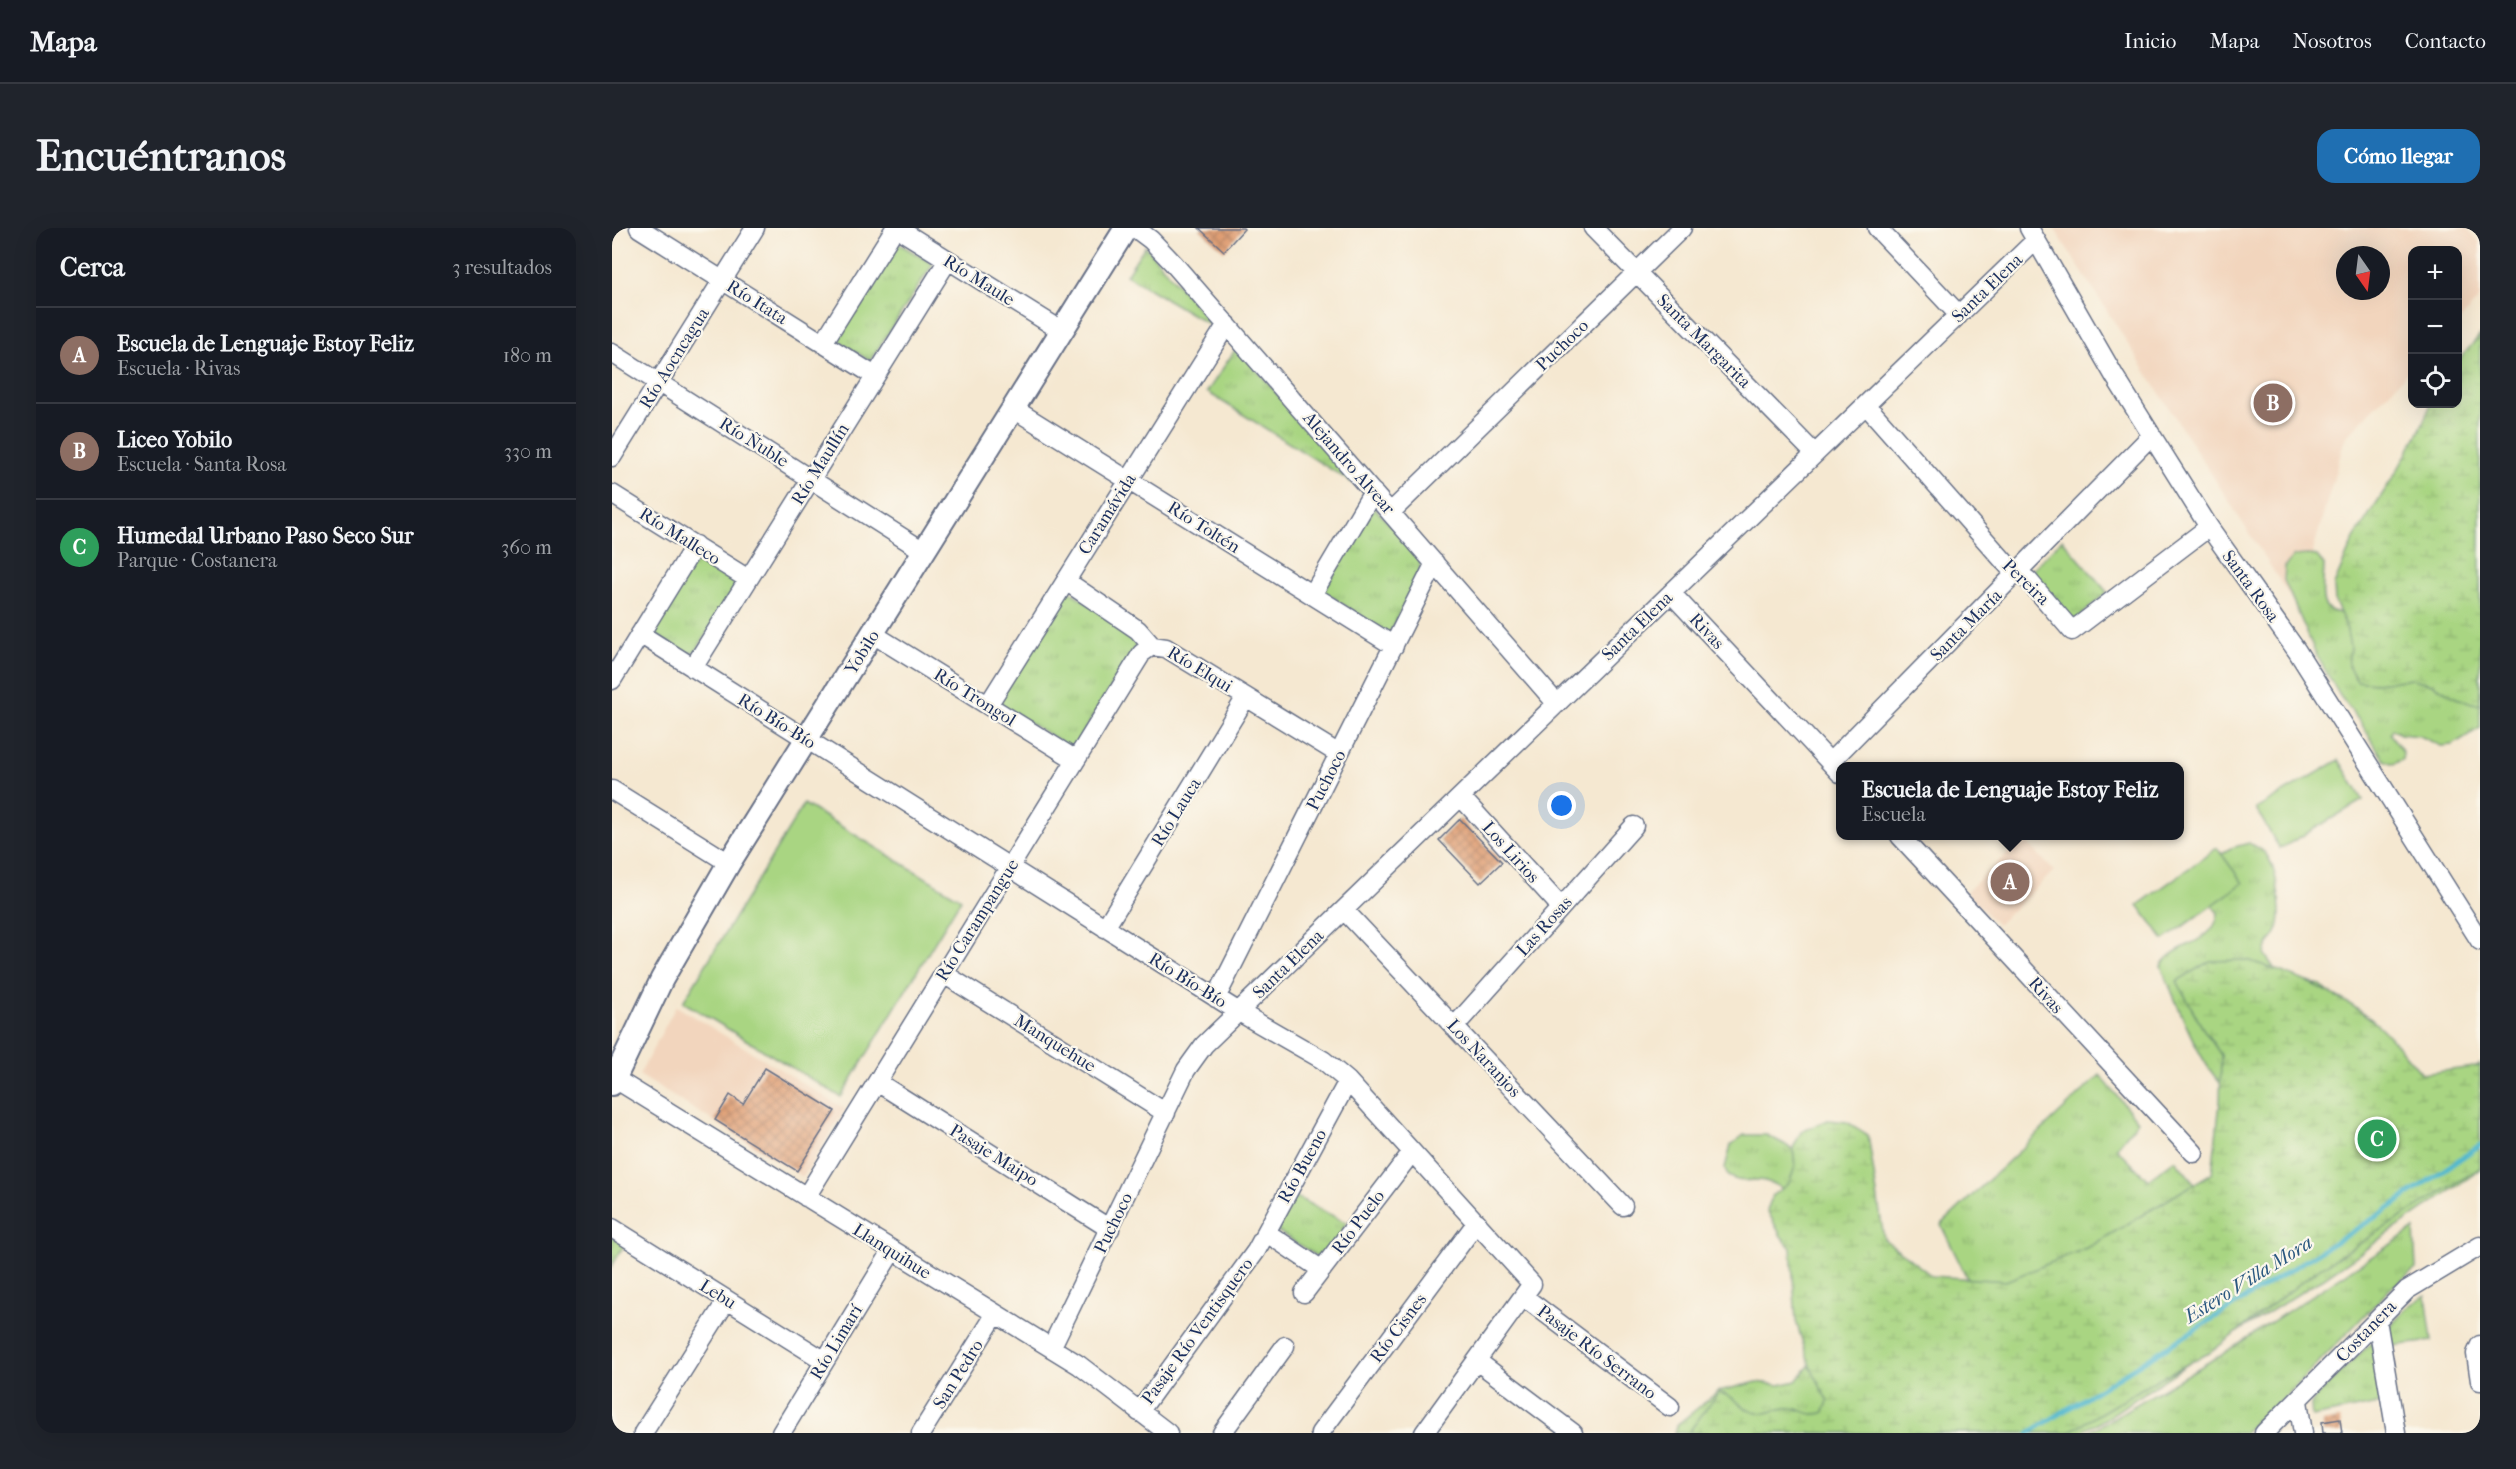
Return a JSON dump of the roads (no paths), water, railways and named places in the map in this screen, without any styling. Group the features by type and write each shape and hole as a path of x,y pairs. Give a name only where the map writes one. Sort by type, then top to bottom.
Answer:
{"main road":[{"name":"Yobilo","path":"613,1079 667,970 729,863 1126,228"}],"street":[{"name":"Río Itata","path":"639,228 875,376"},
{"name":"Río Aocncagua","path":"612,457 755,228"},
{"name":"Río Maule","path":"896,228 1062,331"},
{"path":"823,343 896,228"},
{"name":"Alejandro Alvear","path":"1135,228 1155,243 1227,324 1557,704"},
{"name":"Santa Margarita","path":"1593,228 1815,454"},
{"name":"Puchoco","path":"1391,512 1682,228"},
{"path":"1877,228 1959,315"},
{"name":"Santa Elena","path":"1239,1012 1959,315 2032,234"},
{"name":"Santa Rosa","path":"2032,234 2151,436 2209,527 2297,651 2480,941"},
{"name":"Río Maullín","path":"693,668 948,260"},
{"name":"Caramávida","path":"988,705 1227,324"},
{"name":"Río Ñuble","path":"612,353 925,552"},
{"name":"Pereira","path":"1866,405 2010,568 2028,580 2072,631 2209,527"},
{"name":"Río Toltén","path":"1014,409 1394,646"},
{"name":"Santa María","path":"1840,762 2017,573 2151,436"},
{"path":"1312,595 1373,492"},
{"name":"Río Malleco","path":"612,494 748,579"},
{"path":"612,680 695,545"},
{"name":"Puchoco","path":"1216,998 1435,563"},
{"name":"Río Elqui","path":"1066,581 1138,630 1152,646 1167,648 1339,754"},
{"name":"Rivas","path":"1671,593 1835,767"},
{"name":"Río Bío-Bío","path":"640,634 1216,998 1323,1060 1348,1081 1530,1280 1531,1288 1524,1297"},
{"name":"Río Trongol","path":"873,634 1076,760"},
{"name":"Río Carampangue","path":"806,1197 1142,653 1152,646"},
{"name":"Río Lauca","path":"1105,928 1246,697"},
{"path":"612,791 729,863"},
{"name":"Los Lirios","path":"1461,797 1561,907"},
{"name":"Las Rosas","path":"1454,1027 1634,826"},
{"name":"Rivas","path":"1904,840 2011,954 2043,993 2194,1153"},
{"name":"Los Naranjos","path":"1344,910 1623,1206"},
{"name":"Manquehue","path":"944,974 1166,1113"},
{"name":"Puchoco","path":"1051,1348 1194,1057 1239,1012"},
{"name":"Llanquihue","path":"613,1079 1051,1348 1092,1375 1168,1433"},
{"name":"Río Bueno","path":"1256,1251 1348,1081"},
{"name":"Pasaje Maipo","path":"877,1082 1110,1229"},
{"name":"Río Puelo","path":"1304,1293 1412,1152"},
{"name":"Río Cisnes","path":"1320,1433 1477,1222"},
{"name":"Lebu","path":"612,1228 825,1361"},
{"path":"1267,1233 1322,1270"},
{"name":"Costanera","path":"2264,1433 2407,1290 2480,1246"},
{"name":"Río Limarí","path":"780,1433 892,1251"},
{"name":"Pasaje Río Ventisquero","path":"1139,1412 1256,1251"},
{"path":"1433,1430 1477,1361 1524,1297"},
{"name":"Pasaje Río Serrano","path":"1524,1297 1670,1407"},
{"path":"644,1433 727,1300"},
{"name":"San Pedro","path":"921,1433 995,1315"},
{"path":"2377,1320 2396,1433"},
{"path":"1222,1433 1285,1346"},
{"path":"2479,1374 2476,1354 2480,1346"},
{"path":"1477,1361 1573,1433"},
{"path":"2298,1401 2303,1433"}],"waterway":[{"name":"Estero Villa Mora","path":"2029,1433 2382,1213 2480,1145"}],"place":[{"name":"Liceo Yobilo","path":"2273,403"},
{"name":"Escuela de Lenguaje Estoy Feliz","path":"2010,882"},
{"name":"Humedal Urbano Paso Seco Sur","path":"2377,1139"}]}
